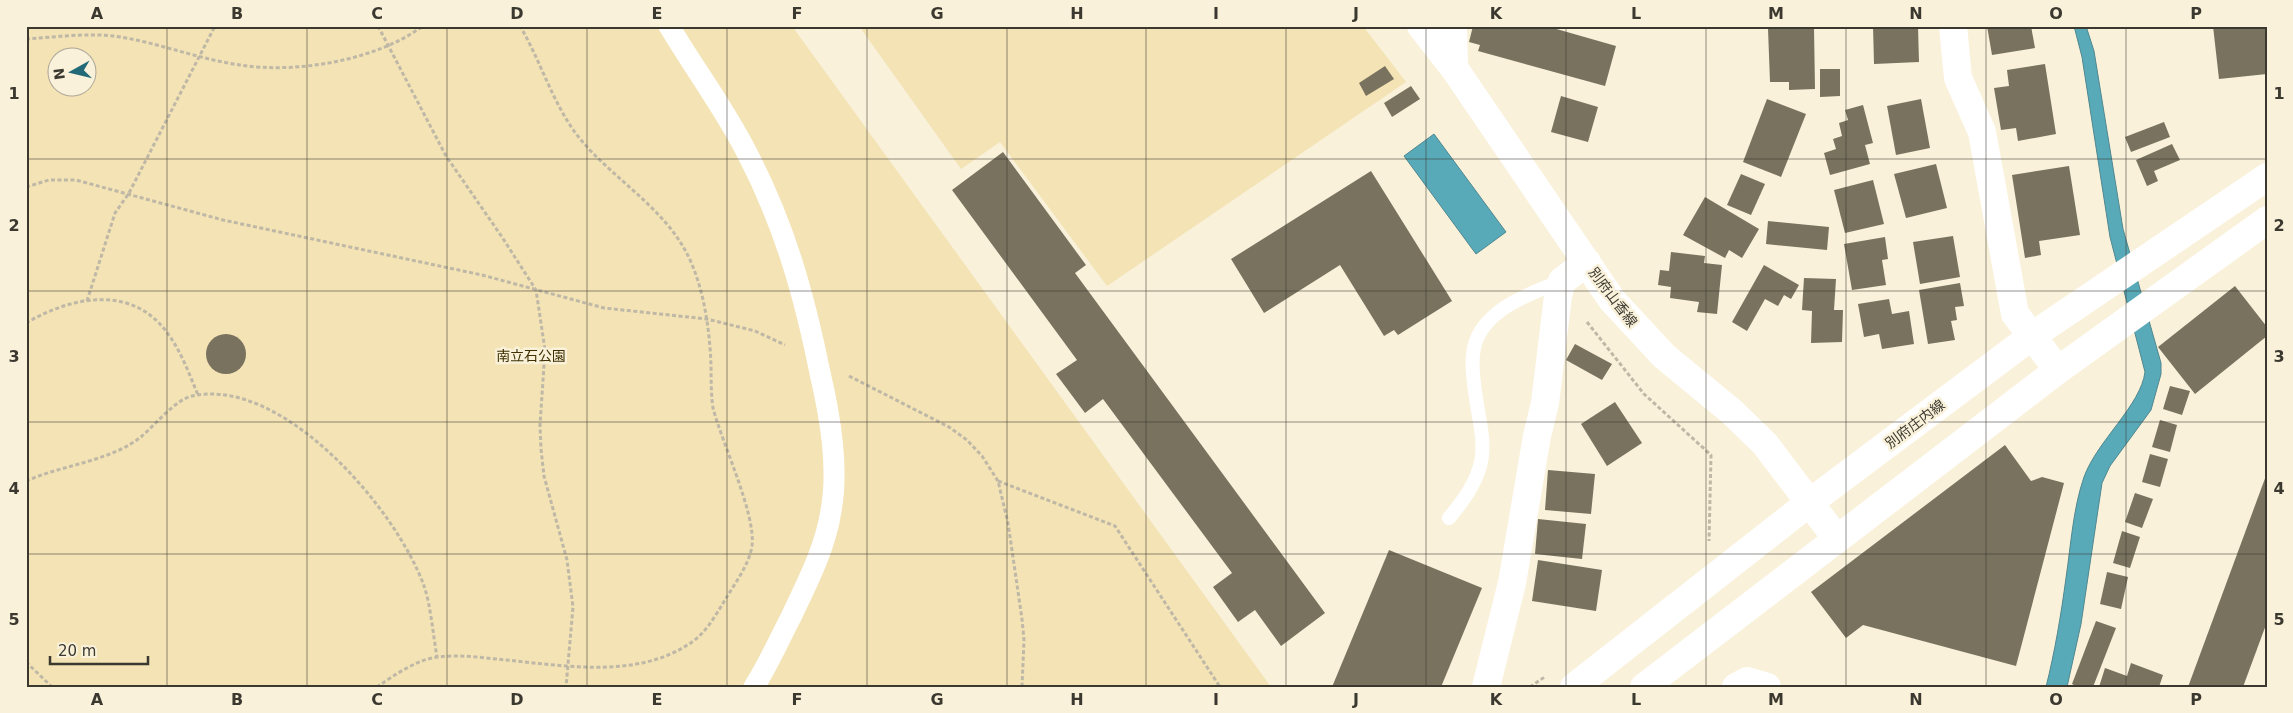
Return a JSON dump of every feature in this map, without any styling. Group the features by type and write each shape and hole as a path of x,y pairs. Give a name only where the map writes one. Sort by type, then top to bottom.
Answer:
{"main road":[{"name":"別府山香線","path":"1421,26 1454,68 1612,300 1664,356 1732,412 1765,444 1837,539"},
{"path":"1453,26 1454,68"},
{"path":"1953,26 1958,78 1982,132 2014,314 2058,370"},
{"name":"別府庄内線","path":"1574,687 1810,503 2032,336 2267,177"},
{"path":"1644,687 2058,370 2267,220"},
{"path":"1486,687 1512,583 1537,436 1545,403 1558,296 1562,281 1587,262"},
{"path":"1736,687 1747,681 1767,687"}],"street":[{"path":"669,26 746,150 781,227 795,265 810,322 831,433 833,492 827,530 810,577 776,648 754,687"}],"lane":[{"path":"1449,518 1475,481 1481,460 1482,435 1475,393 1472,355 1478,338 1489,322 1506,306 1526,294 1562,281"}],"path":[{"path":"87,301 116,213 129,193 215,26"},
{"path":"378,26 446,156 536,290 545,350 540,425 544,476 567,560 572,590 572,633 566,687"},
{"path":"26,38 112,36 146,41 241,66 278,68 346,59 387,46 411,35 423,26"},
{"path":"377,687 412,666 437,656 481,657 569,667 630,665 655,660 679,650 697,638 712,621 745,566 752,546 750,518 713,408 710,390 710,348 707,319 693,266 683,245 651,206 580,140 552,94 532,46 520,26"},
{"path":"26,187 50,180 76,180 224,220 482,274 536,290"},
{"path":"26,323 65,304 87,301 107,299 146,311 161,325 170,338 198,395"},
{"path":"1586,321 1644,394 1711,455 1709,549"},
{"path":"26,481 115,452 141,437 190,396 240,398 271,410 301,429 364,486 398,532 424,586 437,656"},
{"path":"998,481 1115,526 1220,687"},
{"path":"26,662 52,687"}],"green space":[{"name":"南立石公園","path":"26,26 792,26 1271,687 26,687"},
{"path":"859,26 1363,26 1406,82 1107,286 1000,142 961,169"}],"water":[{"path":"2074,26 2086,26 2094,51 2123,229 2161,363 2161,374 2151,410 2110,466 2102,483 2081,624 2067,687 2046,687 2060,619 2080,489 2098,450 2136,397 2142,385 2145,372 2110,237 2082,57"},
{"path":"1434,134 1506,232 1476,254 1404,156"}],"building":[{"path":"1473,26 1546,26 1616,46 1605,86 1478,51 1480,45 1469,42"},
{"path":"1873,26 1918,26 1919,62 1874,64"},
{"path":"1987,26 2031,26 2035,48 1992,55"},
{"path":"2213,26 2267,26 2267,74 2219,79"},
{"path":"1814,27 1815,89 1789,90 1789,82 1770,82 1768,29"},
{"path":"2045,64 2056,134 2018,141 2016,128 2001,130 1994,88 2009,86 2007,70"},
{"path":"1385,66 1394,79 1366,96 1359,83"},
{"path":"1820,69 1840,69 1840,96 1820,97"},
{"path":"1411,86 1420,99 1392,117 1384,103"},
{"path":"1561,96 1598,107 1588,142 1551,132"},
{"path":"1767,99 1806,114 1781,177 1743,162"},
{"path":"1921,99 1930,148 1896,155 1887,106"},
{"path":"1863,105 1873,143 1865,145 1870,164 1830,175 1824,153 1836,149 1833,139 1842,136 1839,123 1848,120 1845,110"},
{"path":"2164,122 2170,137 2131,152 2125,137"},
{"path":"2172,144 2180,160 2154,171 2158,181 2147,186 2136,160"},
{"path":"1003,152 1086,265 1075,273 1325,613 1281,646 1255,610 1238,622 1213,587 1232,573 1103,399 1085,413 1056,374 1077,360 952,190"},
{"path":"1936,164 1947,208 1906,218 1894,174"},
{"path":"2069,166 2080,235 2039,241 2041,255 2025,258 2012,175"},
{"path":"1371,171 1452,301 1398,335 1394,330 1384,336 1340,265 1264,313 1231,259"},
{"path":"1741,174 1765,184 1751,215 1727,205"},
{"path":"1873,180 1884,224 1845,233 1834,190"},
{"path":"1705,197 1759,229 1742,258 1729,250 1725,258 1683,235"},
{"path":"1768,221 1829,227 1827,250 1766,244"},
{"path":"1953,236 1960,277 1920,284 1913,242"},
{"path":"1885,237 1888,259 1882,260 1886,285 1852,290 1844,244"},
{"path":"1671,252 1705,256 1704,263 1722,265 1717,314 1697,312 1699,302 1670,298 1671,287 1658,285 1660,270 1669,271"},
{"path":"1764,265 1799,285 1791,299 1784,295 1778,306 1765,299 1747,331 1732,322"},
{"path":"1804,278 1836,279 1834,310 1843,310 1842,342 1811,343 1812,311 1802,310"},
{"path":"1960,283 1964,306 1955,307 1957,320 1951,321 1955,340 1928,344 1919,290"},
{"path":"2235,286 2267,327 2267,336 2195,394 2158,347"},
{"path":"1889,299 1892,314 1909,311 1914,344 1882,349 1879,334 1864,337 1858,304"},
{"path":"226,334 240,340 246,354 240,368 226,374 212,368 206,354 212,340"},
{"path":"1575,344 1612,364 1602,380 1566,360"},
{"path":"2170,386 2190,391 2182,415 2163,409"},
{"path":"1615,402 1642,443 1607,466 1581,424"},
{"path":"2160,420 2177,425 2170,452 2152,447"},
{"path":"2005,445 2031,481 2042,477 2064,483 2016,666 1863,625 1846,638 1811,592"},
{"path":"2150,454 2168,459 2160,487 2142,482"},
{"path":"1548,470 1595,474 1591,514 1545,510"},
{"path":"2267,473 2267,622 2243,687 2188,687"},
{"path":"2135,493 2153,499 2142,528 2125,522"},
{"path":"1538,519 1586,524 1582,559 1535,554"},
{"path":"2122,531 2140,537 2130,568 2113,563"},
{"path":"1389,550 1482,588 1441,687 1332,687"},
{"path":"1538,560 1602,570 1596,611 1532,601"},
{"path":"2107,572 2128,577 2121,609 2100,604"},
{"path":"2096,621 2116,628 2093,687 2078,687 2072,684"},
{"path":"2131,663 2163,675 2159,687 2099,687 2105,668 2127,676"}]}
